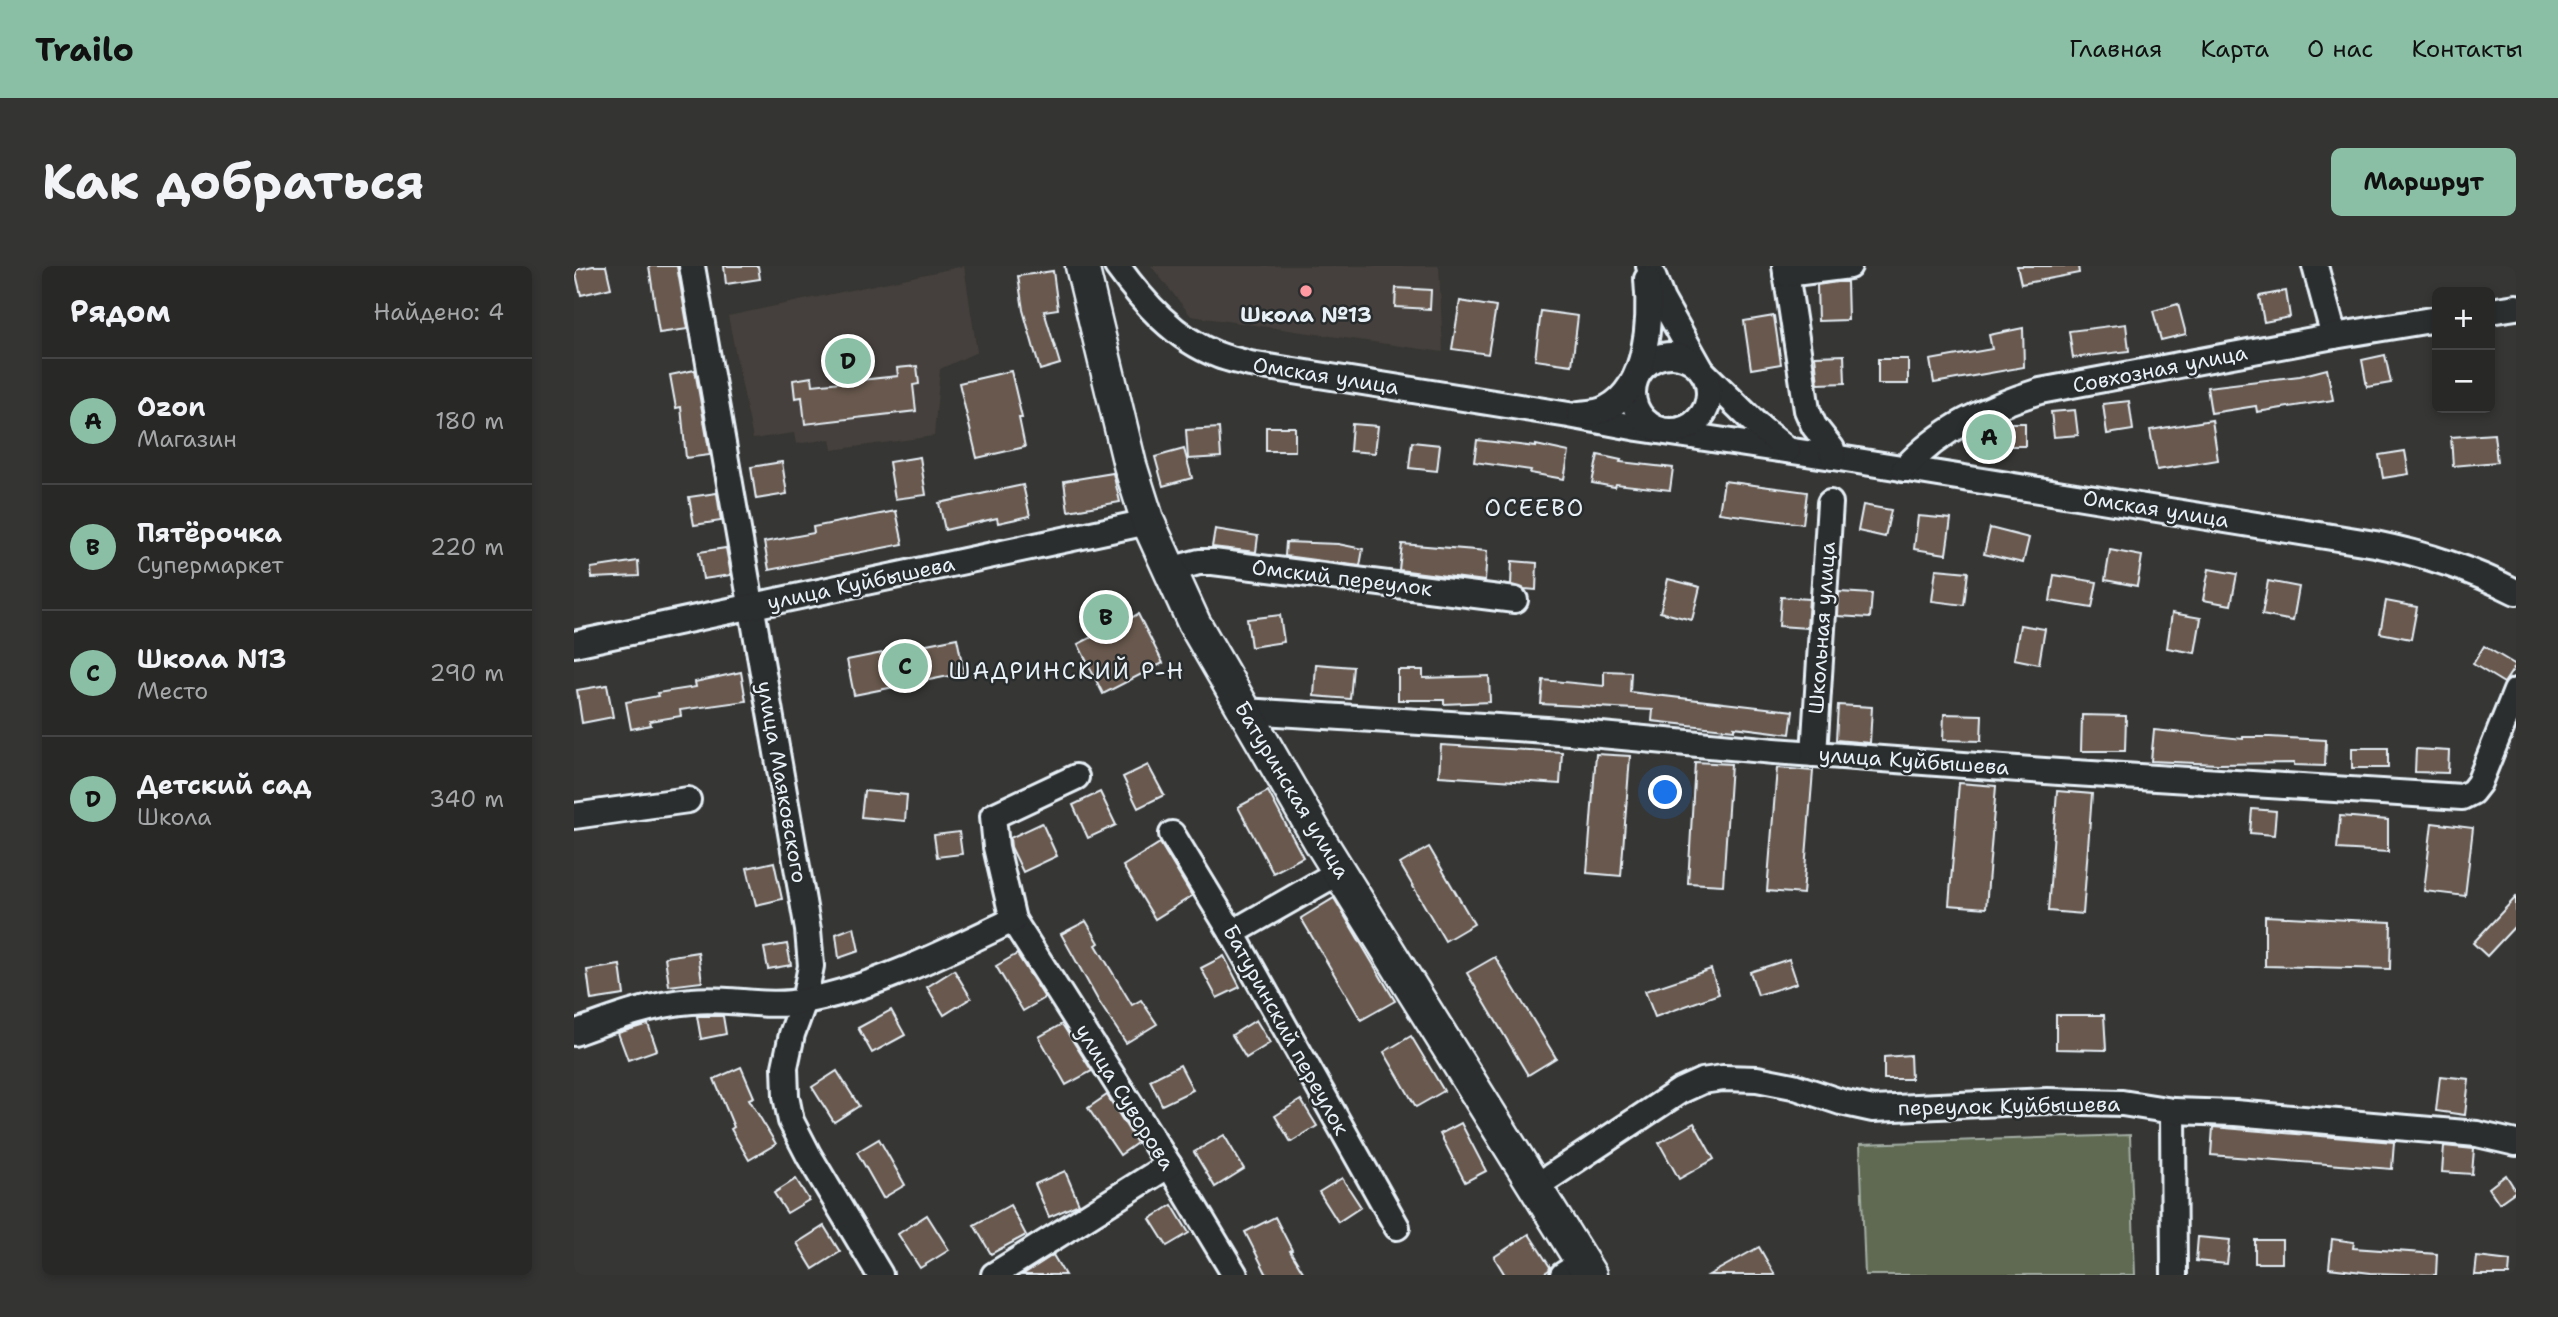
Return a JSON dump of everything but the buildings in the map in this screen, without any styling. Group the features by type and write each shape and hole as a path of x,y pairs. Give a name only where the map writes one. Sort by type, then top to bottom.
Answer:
{"main road":[{"name":"Батуринская улица","path":"1082,266 1118,421 1148,522 1194,623 1339,872 1535,1187 1578,1271"}],"street":[{"name":"улица Маяковского","path":"692,266 808,930 811,967 785,1068 786,1096 791,1121 809,1156 880,1275"},
{"name":"Омская улица","path":"1117,266 1137,293 1188,340 1218,355 1263,366 2375,544 2455,565 2516,592"},
{"path":"1647,266 1662,300 1702,371 1709,390 1704,410 1690,425 1666,432 1651,425 1637,410 1633,394 1647,323 1647,266"},
{"path":"1833,457 1832,449 1814,426 1807,410 1785,270 1849,266"},
{"path":"2315,266 2334,336"},
{"path":"2495,310 2516,307"},
{"name":"Совхозная улица","path":"1904,469 1919,452 1966,419 2017,398 2334,336 2432,320"},
{"path":"1636,377 1648,362 1667,354 1687,358 1702,371"},
{"name":"Омская улица","path":"1702,371 1758,425 1789,450"},
{"name":"Омская улица","path":"1569,415 1607,408 1620,398 1636,377"},
{"name":"Школьная улица","path":"1814,754 1829,503"},
{"name":"улица Куйбышева","path":"574,644 1148,522"},
{"name":"Омский переулок","path":"1169,570 1199,562 1213,562 1515,600"},
{"name":"улица Куйбышева","path":"1245,711 1547,730 1814,754 2085,774 2462,797 2472,792 2479,783 2516,691"},
{"name":"улица Суворова","path":"1076,778 993,816 996,848 1013,920 1169,1165 1235,1275"},
{"path":"574,816 688,800"},
{"name":"Батуринский переулок","path":"1172,834 1232,933 1397,1227"},
{"path":"1232,933 1339,872"},
{"path":"574,1033 644,1009 692,1000 732,1000 775,1005 804,1001 892,975 1013,920"},
{"name":"переулок Куйбышева","path":"1535,1187 1679,1091 1702,1081 1724,1078 1757,1079 1793,1086 1841,1102 1873,1109 2047,1101 2122,1103 2173,1111 2235,1113 2477,1134 2516,1143"},
{"path":"2173,1111 2174,1275"},
{"path":"994,1275 1169,1165"}],"shaded area":[{"path":"964,266 977,352 940,369 934,436 832,450 830,439 796,444 794,433 753,439 728,316"},
{"name":"Школа №13","path":"1151,266 1439,266 1443,352 1191,316"}],"green space":[{"path":"2130,1135 2135,1275 1865,1275 1860,1144"}],"place":[{"name":"Школа №13","path":"1306,291"},
{"name":"Детский сад","path":"848,361"},
{"name":"Ozon","path":"1989,437"},
{"name":"Пятёрочка","path":"1106,617"},
{"name":"Школа N13","path":"905,666"}],"district":[{"name":"ОСЕЕВО","path":"1535,508"},
{"name":"ШАДРИНСКИЙ Р-Н","path":"1067,671"}]}
